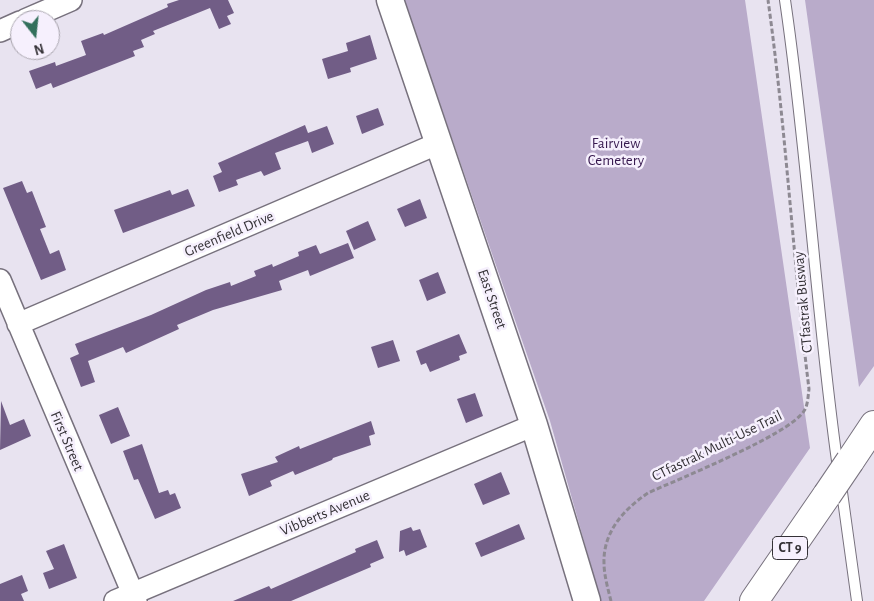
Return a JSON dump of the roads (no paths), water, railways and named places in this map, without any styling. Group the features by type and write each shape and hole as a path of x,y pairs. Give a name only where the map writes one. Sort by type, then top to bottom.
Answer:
{"highway":[{"name":"CT 9","path":"754,601 874,425"}],"street":[{"path":"48,10 72,0"},
{"name":"East Street","path":"390,0 534,425 587,601"},
{"name":"Greenfield Drive","path":"18,324 439,143"},
{"name":"First Street","path":"2,293 18,324 128,598"},
{"name":"Vibberts Avenue","path":"128,598 534,425"}],"lane":[{"name":"CTfastrak Busway","path":"785,0 803,144 821,346 857,601"}],"park label":[{"name":"Fairview Cemetery","path":"616,152"}]}
